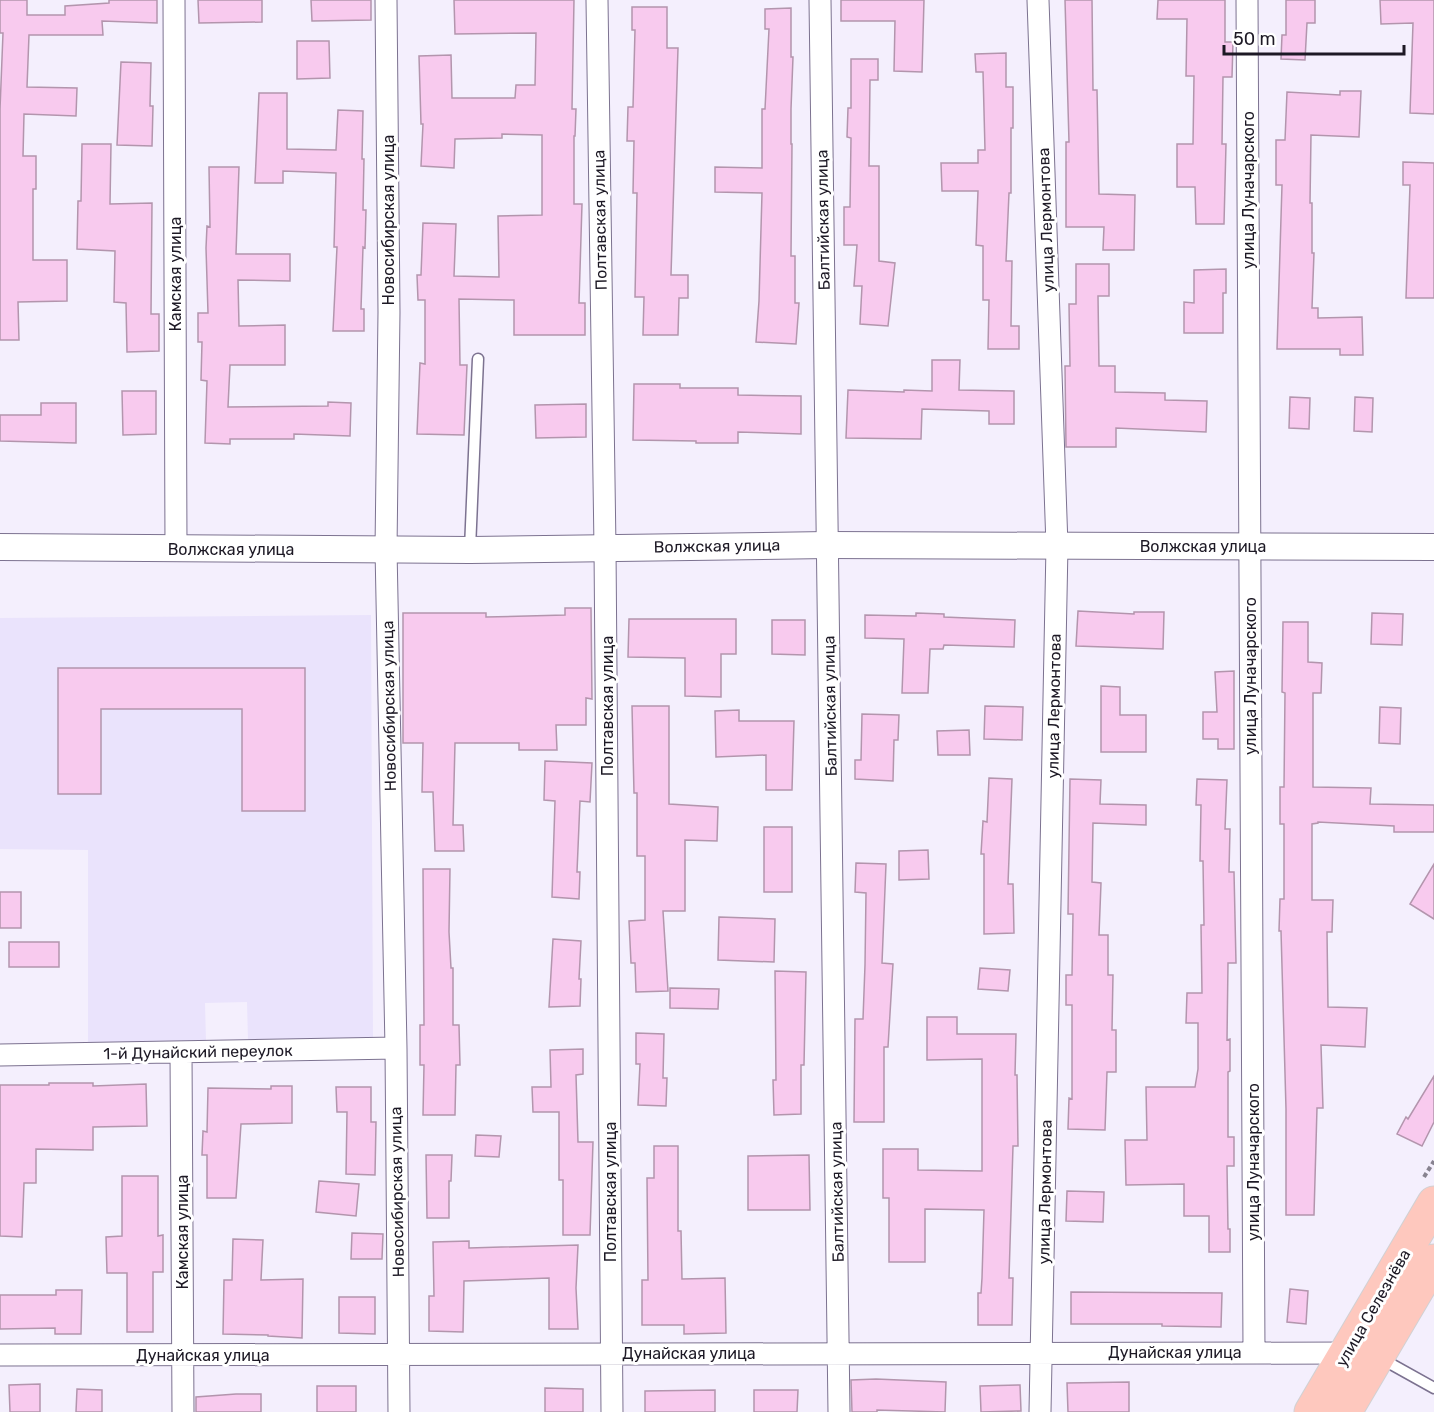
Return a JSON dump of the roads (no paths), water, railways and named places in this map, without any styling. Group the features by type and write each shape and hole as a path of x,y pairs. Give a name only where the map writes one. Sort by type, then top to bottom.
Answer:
{"main road":[{"name":"улица Селезнёва","path":"1345,1412 1363,1354 1434,1203"},
{"name":"улица Селезнёва","path":"1311,1412 1363,1354 1434,1261"}],"street":[{"name":"Камская улица","path":"174,0 176,548"},
{"name":"Новосибирская улица","path":"386,0 389,312 386,549 396,1048 399,1412"},
{"name":"Полтавская улица","path":"597,0 605,548 612,1412"},
{"name":"Балтийская улица","path":"820,0 839,1412"},
{"name":"улица Лермонтова","path":"1038,0 1057,546 1040,1412"},
{"name":"улица Луначарского","path":"1247,0 1254,1352"},
{"name":"Волжская улица","path":"0,547 470,550 827,545 1434,548"},
{"name":"1-й Дунайский переулок","path":"0,1055 396,1048"},
{"name":"Камская улица","path":"181,1052 183,1412"},
{"name":"Дунайская улица","path":"0,1355 1042,1352 1363,1354"}],"lane":[{"path":"470,550 478,359"},
{"path":"1363,1354 1434,1388"}]}
